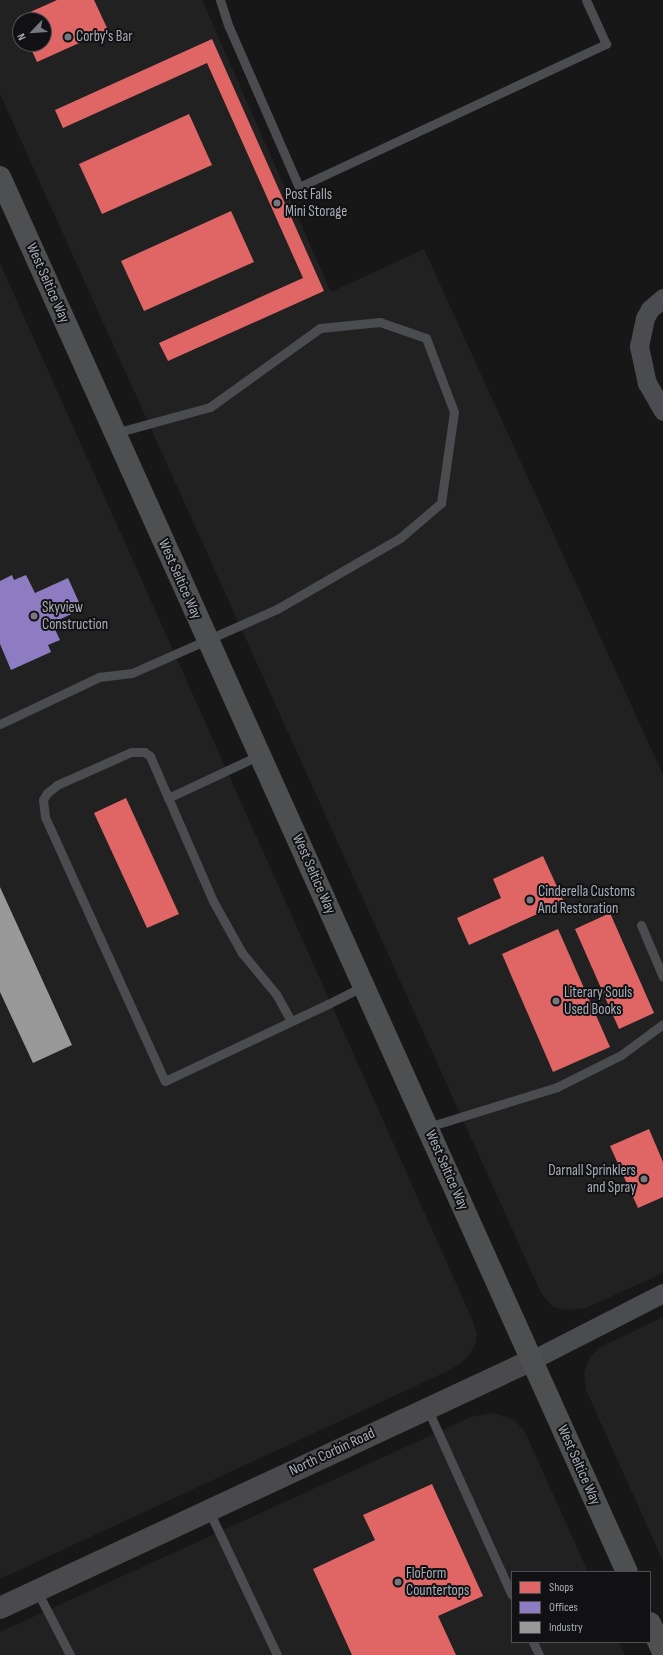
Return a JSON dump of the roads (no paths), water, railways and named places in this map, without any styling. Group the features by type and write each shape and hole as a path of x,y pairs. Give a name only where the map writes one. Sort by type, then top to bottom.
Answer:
{"main road":[{"name":"West Seltice Way","path":"0,177 627,1571"},
{"path":"651,1625 663,1652"}],"street":[{"path":"663,298 650,309 645,318 639,346 647,383 663,411"},
{"name":"North Corbin Road","path":"0,1608 532,1360 663,1293"}],"lane":[{"path":"220,0 229,27 299,187 606,44 586,0"},
{"path":"0,724 99,677 132,673 277,610 400,538 441,503 454,412 426,338 380,322 320,328 210,407 115,433"},
{"path":"291,1021 276,994 242,953 213,901 150,756 144,752 131,752 57,785 42,800 45,817 165,1081 291,1021 364,986"},
{"path":"168,798 260,755"},
{"path":"641,925 663,977"},
{"path":"428,1127 558,1087 622,1055 663,1024"},
{"path":"427,1408 511,1593"},
{"path":"208,1510 277,1655"},
{"path":"37,1591 70,1655"},
{"path":"533,1643 539,1655"}],"place":[{"name":"Corby's Bar","path":"68,37"},
{"name":"Post Falls Mini Storage","path":"277,203"},
{"name":"Skyview Construction","path":"34,616"},
{"name":"Cinderella Customs And Restoration","path":"530,900"},
{"name":"Literary Souls Used Books","path":"556,1001"},
{"name":"Darnall Sprinklers and Spray","path":"644,1179"},
{"name":"FloForm Countertops","path":"398,1582"}]}
